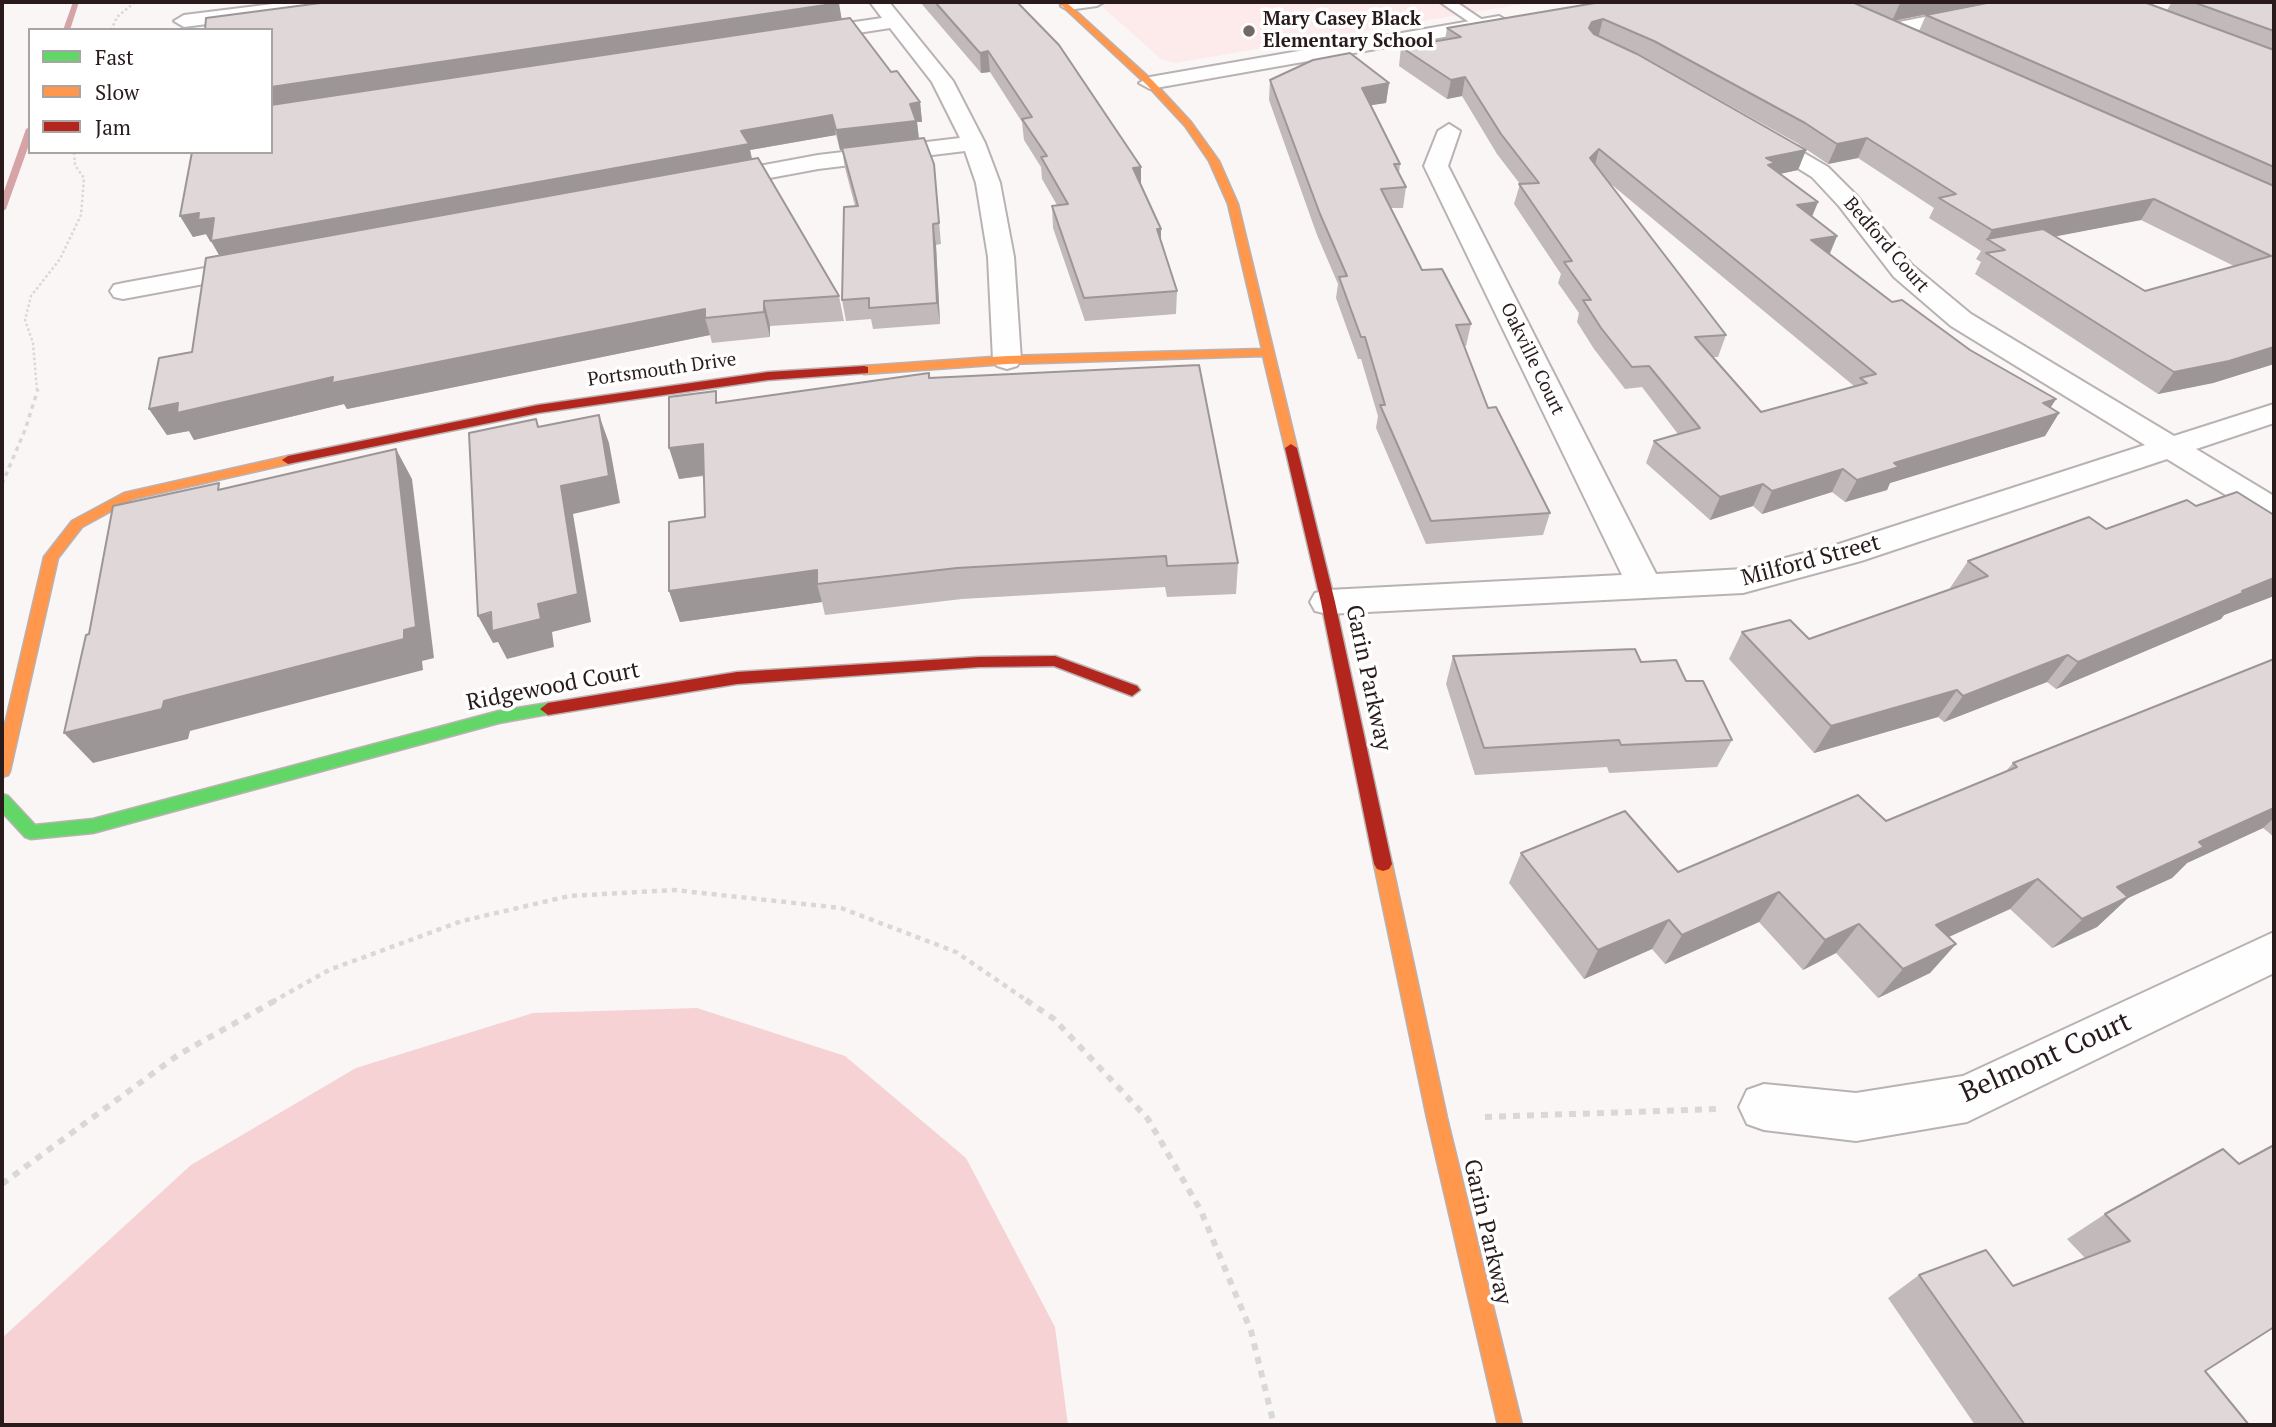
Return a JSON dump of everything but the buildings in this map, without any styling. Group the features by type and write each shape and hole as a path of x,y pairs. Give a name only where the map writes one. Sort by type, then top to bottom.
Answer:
{"street":[{"path":"184,21 331,2"},
{"path":"879,2 942,81 974,143 988,183 1001,257 1007,360"},
{"path":"1889,30 2028,2"},
{"name":"Garin Parkway","path":"1065,4 1150,83 1188,124 1214,161 1233,204 1328,602 1437,1118 1510,1425"},
{"path":"1150,83 1520,18"},
{"path":"1865,19 1926,47"},
{"path":"786,38 894,22"},
{"name":"Bedford Court","path":"1731,118 1820,172 1848,201 1903,271 1961,320 2274,510"},
{"name":"Oakville Court","path":"1449,131 1436,166 1645,586"},
{"path":"696,185 818,162 974,143"},
{"path":"123,291 273,264"},
{"name":"Portsmouth Drive","path":"2,771 51,557 77,524 129,496 250,468 538,409 768,376 1007,360 1269,352"},
{"name":"Milford Street","path":"1328,602 1743,581 1849,553 2274,413"},
{"name":"Ridgewood Court","path":"2,800 30,832 93,826 499,717 737,678 979,662 1055,661 1132,690"},
{"name":"Belmont Court","path":"1764,1107 1856,1117 1967,1099 2274,951"}],"lane":[{"path":"1065,4 1097,2"},
{"path":"1447,2 1483,25"}],"path":[{"path":"112,28 117,17 135,2"},
{"path":"2,484 38,387 33,343 26,320 31,296 60,259 81,215 84,178 75,165 74,154"},
{"path":"2,1184 178,1055 329,970 462,921 569,896 674,890 841,908 956,952 1043,1011 1148,1119 1206,1223 1251,1331 1274,1425"},
{"path":"1437,1118 1764,1107"}],"shaded area":[{"name":"Mary Casey Black Elementary School","path":"1097,2 1535,2 1175,63 1162,60"},
{"path":"697,1008 845,1056 966,1158 1055,1327 1068,1425 2,1425 2,1338 191,1165 356,1068 533,1013"}],"waterway":[{"path":"67,28 76,2"},
{"path":"2,209 28,135"}],"traffic: fast":[{"path":"2,801 31,832 93,826 499,717 548,709"}],"traffic: slow":[{"path":"1062,2 1150,83 1188,124 1214,161 1233,204 1291,448"},
{"path":"864,370 1007,360 1269,352"},
{"path":"2,771 51,557 77,524 129,496 288,460"},
{"path":"1383,864 1437,1118 1510,1425"}],"traffic: jam":[{"path":"288,460 538,409 768,376 864,370"},
{"path":"1291,448 1328,602 1383,864"},
{"path":"548,709 737,678 979,662 1055,661 1132,690"}],"place":[{"name":"Mary Casey Black Elementary School","path":"1249,31"}]}
